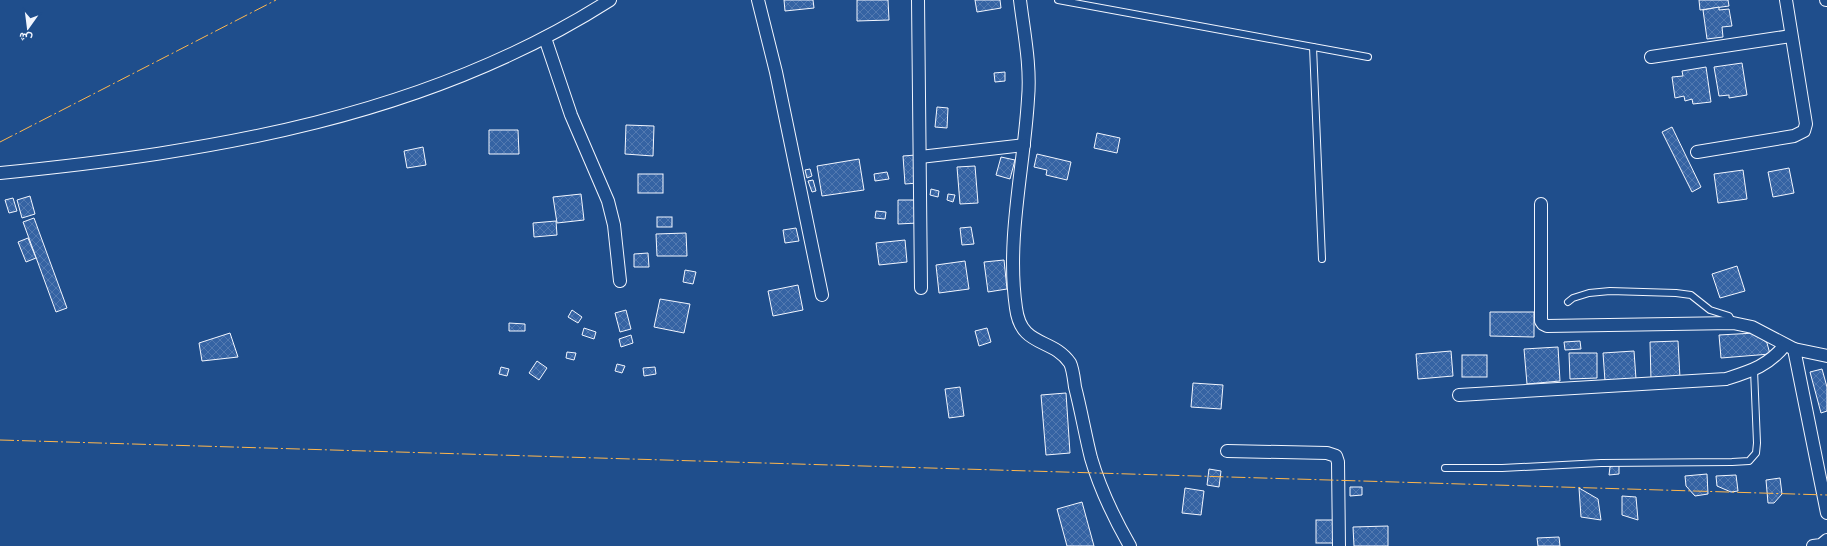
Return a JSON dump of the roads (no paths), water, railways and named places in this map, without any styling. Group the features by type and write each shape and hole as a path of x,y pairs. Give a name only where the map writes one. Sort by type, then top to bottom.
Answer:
{"street":[{"path":"0,173 141,157 218,145 308,126 419,93 518,52 579,20 610,0"},
{"path":"758,0 776,72 822,295"},
{"path":"918,0 921,288"},
{"path":"1020,0 1028,60 1029,98 1014,236 1013,272 1016,308 1020,324 1027,335 1060,352 1070,364 1091,459 1110,511 1130,546"},
{"path":"1697,152 1794,136 1804,131 1806,124 1790,36 1786,0"},
{"path":"1651,57 1790,36"},
{"path":"545,38 571,115 608,201 614,225 620,281"},
{"path":"920,157 1024,145"},
{"path":"1542,204 1540,321 1542,324 1547,326 1733,323 1752,327 1790,347 1827,356"},
{"path":"1459,395 1726,379 1754,370 1790,347"},
{"path":"1790,347 1827,513"},
{"path":"1227,451 1326,453 1336,456 1338,462 1339,546"},
{"path":"1814,546 1821,545 1827,540"}],"lane":[{"path":"1058,0 1368,57"},
{"path":"1312,47 1322,259"},
{"path":"1568,302 1573,298 1589,293 1610,291 1680,293 1696,298 1710,310 1729,316 1733,323"},
{"path":"1445,468 1502,468 1601,463 1749,461 1756,453 1757,443 1754,370"}]}
